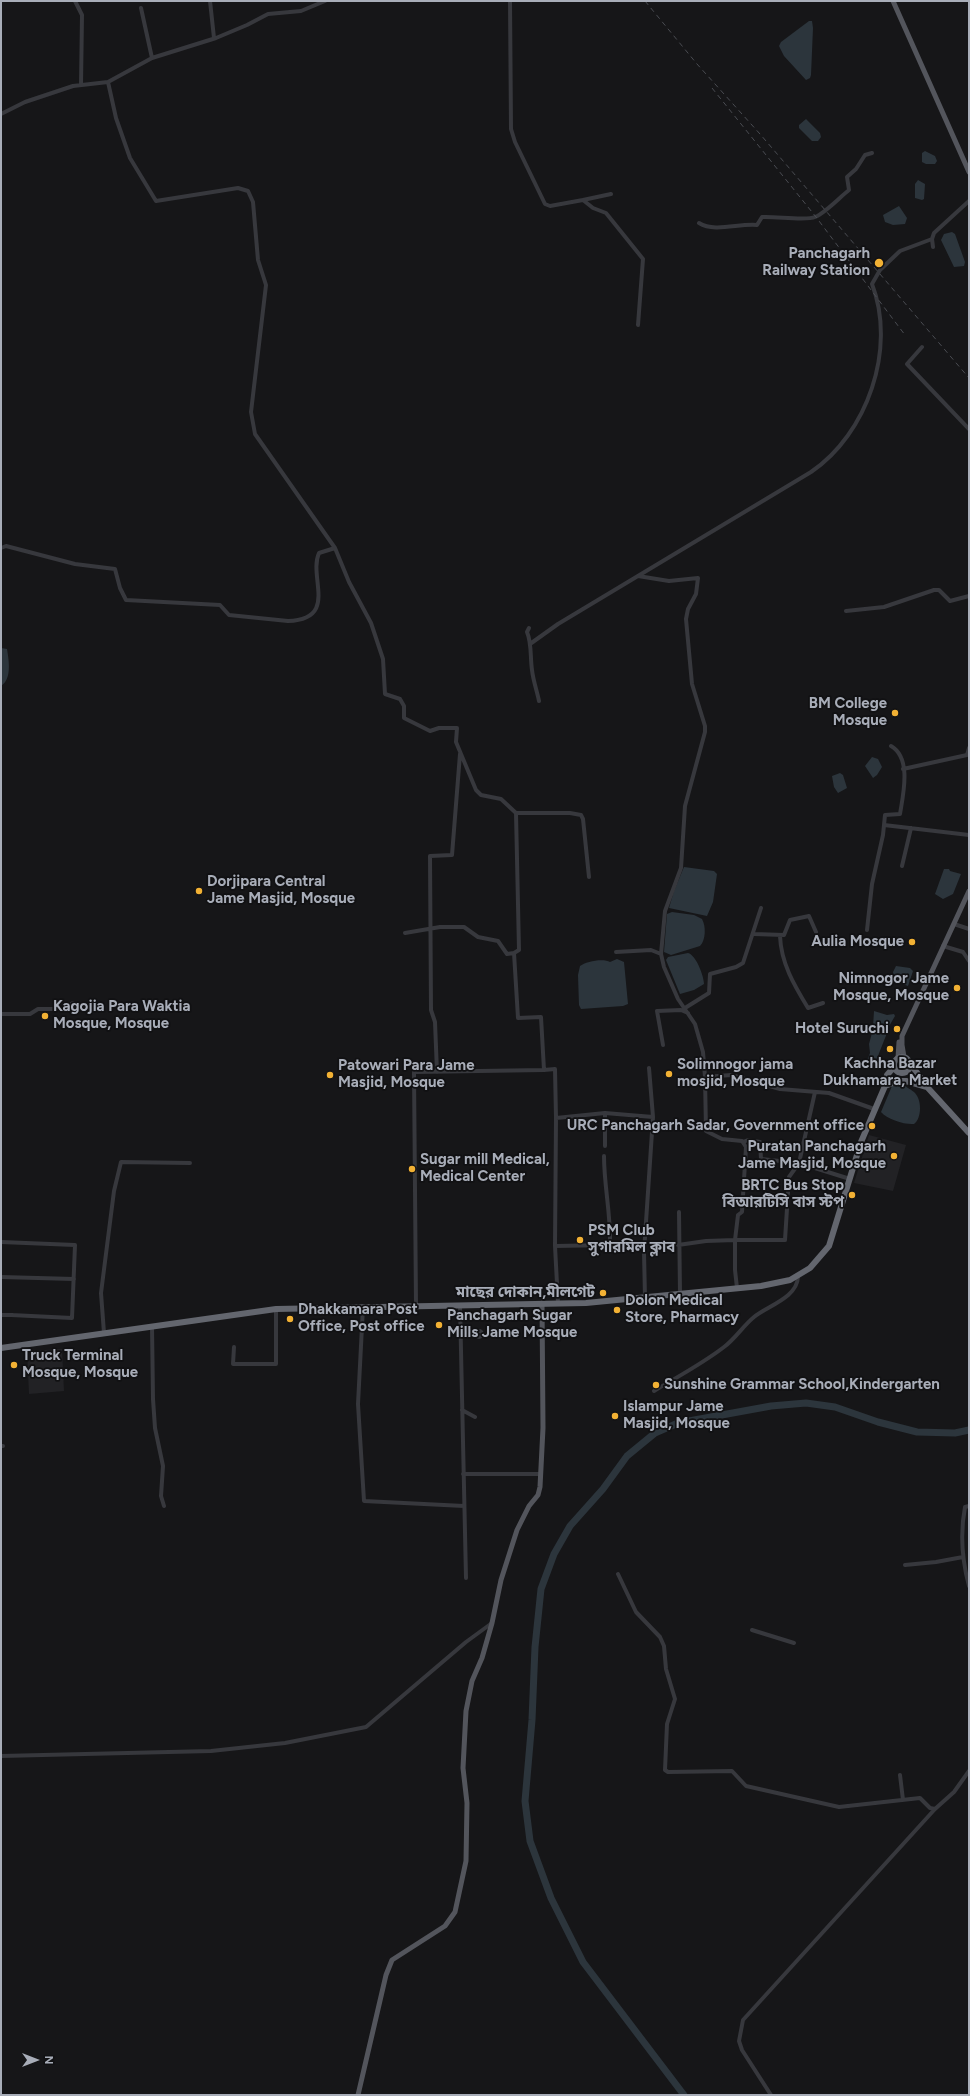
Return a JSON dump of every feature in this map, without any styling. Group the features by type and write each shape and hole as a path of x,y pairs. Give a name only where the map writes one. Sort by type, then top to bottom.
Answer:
{"highway":[{"path":"888,1085 886,1078 894,1063 901,1057 910,1063 928,1088 969,1132"},
{"path":"906,1072 910,1067 910,1063"},
{"path":"892,1069 898,1072 916,1073"},
{"path":"1,1348 276,1309 558,1303 645,1298 783,1282 798,1277 816,1263 829,1246 874,1108 888,1085 898,1081 906,1081 928,1088"}],"main road":[{"path":"893,1 969,172"},
{"path":"901,1057 899,1042 969,891"},
{"path":"358,2095 386,1975 392,1960 445,1926 455,1912 466,1860 467,1803 463,1768 466,1711 472,1681 492,1623 501,1580 517,1530 529,1506 538,1495 543,1428 542,1303"}],"street":[{"path":"75,1 82,15 81,85"},
{"path":"210,1 214,38"},
{"path":"1,114 25,102 81,85 108,82 152,58 214,38 247,25 268,14 301,11 325,1"},
{"path":"510,1 512,129 515,142 545,204 550,206 611,194"},
{"path":"140,8 152,58"},
{"path":"108,82 116,118 130,158 156,201 238,188 248,191 253,202 258,260 266,284 251,412 255,434 335,548 349,582 371,623 383,659 385,694 400,699 404,706 404,718 430,731 439,728 457,728 456,742 476,790 480,795 501,799 516,813 570,813 581,815 583,820 589,877"},
{"path":"699,223 705,225 734,227 744,224 757,225 762,217 779,216 807,219 817,217 850,190 847,177 865,155 872,153"},
{"path":"583,200 593,208 606,213 643,259 638,325"},
{"path":"933,247 932,240 938,228 969,201"},
{"path":"530,644 558,624 810,472 834,453 848,435 864,409 877,371 880,331 872,284 880,270 900,251 932,240"},
{"path":"922,347 907,364 969,429"},
{"path":"1,548 6,546 74,564 115,569 120,588 126,600 220,605 228,615 296,621 310,614 317,604 319,589 315,561 319,553 335,548"},
{"path":"638,576 668,581 698,578 696,594 688,610 686,619 691,681 705,726 705,732 685,806 681,868 665,912 661,954 670,982 678,999 695,1024 701,1043 705,1077 706,1131 722,1139 743,1142 748,1140 760,1142 760,1159 799,1163 850,1179"},
{"path":"846,611 884,607 934,590 941,591 946,599 950,601 969,596"},
{"path":"529,628 531,669 539,701"},
{"path":"867,930 872,884 886,814 900,814 904,785 904,769 901,754 891,746"},
{"path":"904,769 967,755 969,748"},
{"path":"437,1072 434,1022 431,1010 432,928 430,856 452,855 460,752"},
{"path":"405,933 432,928 464,927 478,937 498,941 508,954 519,950 516,813"},
{"path":"884,825 969,835"},
{"path":"902,866 911,828"},
{"path":"685,1008 710,993 710,974 736,967 743,963 754,934 761,908"},
{"path":"754,934 786,935 787,924 790,920 809,916 816,932"},
{"path":"954,924 969,929"},
{"path":"780,936 781,954 798,991 808,1008 823,1003"},
{"path":"943,946 960,951 969,961"},
{"path":"616,952 651,950 661,954"},
{"path":"514,953 518,1018 541,1017 544,1070"},
{"path":"1,1014 30,1014 38,1009 63,1009 73,1003"},
{"path":"663,1045 657,1011 681,1010 689,1014"},
{"path":"645,1298 644,1252 653,1117 649,1068"},
{"path":"416,1306 414,1072 555,1069 555,1246 558,1303"},
{"path":"705,1077 731,1075 780,1089 834,1094 874,1108"},
{"path":"678,1245 735,1240 785,1240 789,1177 799,1163 815,1092"},
{"path":"556,1118 605,1113 653,1117"},
{"path":"605,1113 605,1146"},
{"path":"737,1288 735,1270 735,1240 738,1215 742,1212 746,1155 746,1147 743,1142"},
{"path":"555,1246 610,1245 609,1213 604,1178 604,1156"},
{"path":"104,1333 101,1293 114,1190 121,1162 190,1163"},
{"path":"679,1212 678,1245 680,1294"},
{"path":"1,1242 75,1245 72,1318 1,1314"},
{"path":"1,1277 74,1279"},
{"path":"654,1391 725,1347 756,1316 770,1308 787,1295 794,1287 798,1277"},
{"path":"460,1305 466,1578"},
{"path":"363,1307 358,1404 364,1501 464,1506"},
{"path":"234,1347 233,1364 276,1364 276,1309"},
{"path":"152,1326 153,1400 155,1428 163,1466 161,1496 164,1506"},
{"path":"461,1334 476,1334"},
{"path":"462,1410 475,1417"},
{"path":"463,1474 540,1474"},
{"path":"969,1506 965,1507 962,1522 963,1557 969,1586"},
{"path":"906,1565 963,1557"},
{"path":"618,1574 636,1612 660,1637 664,1646 666,1669 675,1699 667,1724 664,1757 665,1770 668,1772 732,1771 746,1786 839,1807 920,1798 930,1808 935,1810"},
{"path":"1,1756 211,1751 285,1743 366,1727 466,1642 492,1623"},
{"path":"752,1630 794,1643"},
{"path":"771,2095 742,2050 740,2041 743,2020 935,1810 954,1792 969,1771"},
{"path":"900,1775 903,1800"}],"shaded area":[{"path":"809,21 812,21 813,28 811,75 810,78 806,80 784,56 779,46 781,42"},
{"path":"806,119 820,133 821,137 818,141 812,141 799,128 799,125"},
{"path":"925,151 935,156 937,161 935,164 926,164 922,162 922,153"},
{"path":"918,180 925,184 924,199 922,200 915,198 915,184"},
{"path":"899,206 907,218 905,224 893,225 885,222 883,215"},
{"path":"952,232 955,234 965,262 964,266 954,267 941,240 944,234"},
{"path":"1,648 7,649 9,669 7,679 1,686"},
{"path":"872,757 878,759 882,767 873,778 865,766"},
{"path":"840,773 843,775 847,788 838,793 834,787 832,776"},
{"path":"684,867 714,871 717,874 713,902 707,916 669,908"},
{"path":"944,869 949,869 950,871 961,874 953,894 943,899 935,894"},
{"path":"672,912 694,915 702,919 705,933 700,946 671,955 664,952 667,914"},
{"path":"688,953 694,958 699,966 704,984 694,990 680,994 666,960 668,957"},
{"path":"617,959 624,962 628,1004 623,1006 581,1009 579,1005 578,975 580,966 595,961 604,960 610,962"},
{"path":"896,966 910,968 913,971 908,986 894,981 893,972"},
{"path":"874,1011 887,1015 894,1014 895,1016 888,1028 873,1027"},
{"path":"873,1029 886,1031 887,1033 874,1066 866,1063 870,1053 869,1044"},
{"path":"902,1082 917,1095 920,1104 920,1113 914,1124 906,1124 896,1121 887,1117 881,1112 892,1086"},
{"path":"869,1135 906,1145 893,1191 854,1183"},
{"path":"62,1349 64,1391 29,1394 27,1351"}],"waterway":[{"path":"684,2095 583,1962 551,1898 530,1841 525,1801 532,1720 535,1647 541,1589 554,1554 570,1526 603,1489 627,1456 655,1433 678,1423 771,1406 806,1403 835,1407 878,1422 917,1432 955,1433 969,1430"}],"railway":[{"path":"645,1 697,64 760,134 969,378"},
{"path":"712,88 816,217 905,335"}],"place":[{"name":"Panchagarh Railway Station","path":"879,263"},
{"name":"BM College Mosque","path":"895,713"},
{"name":"Dorjipara Central Jame Masjid, Mosque","path":"199,891"},
{"name":"Aulia Mosque","path":"912,942"},
{"name":"Nimnogor Jame Mosque, Mosque","path":"957,988"},
{"name":"Kagojia Para Waktia Mosque, Mosque","path":"45,1016"},
{"name":"Hotel Suruchi","path":"897,1029"},
{"name":"Kachha Bazar Dukhamara, Market","path":"890,1049"},
{"name":"Solimnogor jama mosjid, Mosque","path":"669,1074"},
{"name":"Patowari Para Jame Masjid, Mosque","path":"330,1075"},
{"name":"URC Panchagarh Sadar, Government office","path":"872,1126"},
{"name":"Puratan Panchagarh Jame Masjid, Mosque","path":"894,1156"},
{"name":"Sugar mill Medical, Medical Center","path":"412,1169"},
{"name":"BRTC Bus Stop বিআরটিসি বাস স্টপ","path":"852,1195"},
{"name":"PSM Club সুগারমিল ক্লাব","path":"580,1240"},
{"name":"মাছের দোকান,মীলগেট","path":"603,1293"},
{"name":"Dolon Medical Store, Pharmacy","path":"617,1310"},
{"name":"Dhakkamara Post Office, Post office","path":"290,1319"},
{"name":"Panchagarh Sugar Mills Jame Mosque","path":"439,1325"},
{"name":"Truck Terminal Mosque, Mosque","path":"14,1365"},
{"name":"Sunshine Grammar School,Kindergarten","path":"656,1385"},
{"name":"Islampur Jame Masjid, Mosque","path":"615,1416"}]}
